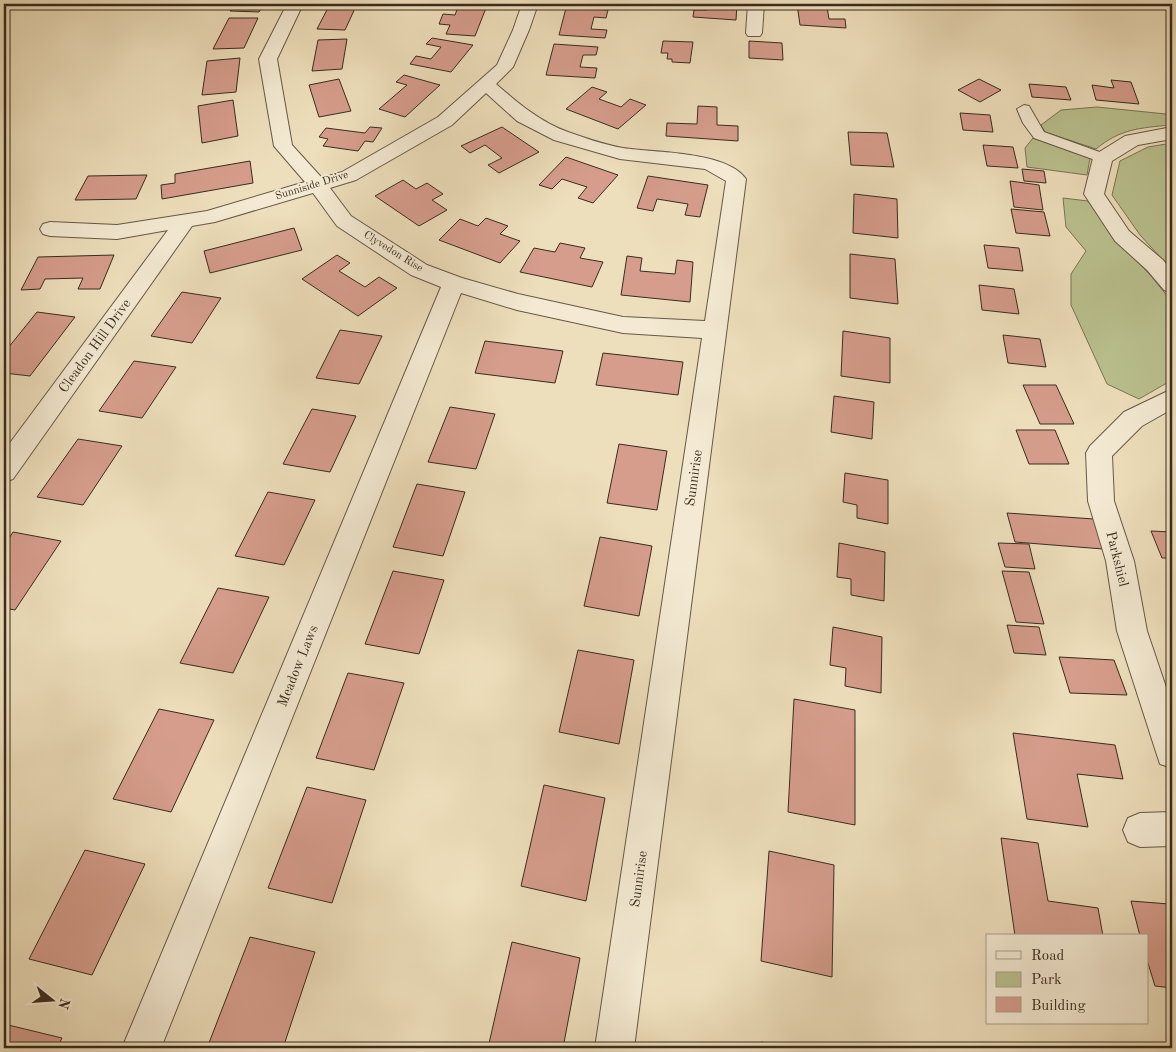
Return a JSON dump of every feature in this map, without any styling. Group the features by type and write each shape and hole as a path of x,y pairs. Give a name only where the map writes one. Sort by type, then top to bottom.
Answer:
{"street":[{"name":"Clyvedon Rise","path":"295,4 268,58 283,146 318,185 344,221 420,270 454,283 517,302 623,325 714,330"},
{"name":"Sunniside Drive","path":"50,229 117,232 208,217 349,176 445,121 504,67 521,30 530,4"},
{"path":"754,33 756,4"},
{"name":"Sunnirise","path":"486,84 523,117 561,136 620,152 710,164 736,179 615,1048"},
{"path":"1171,281 1156,264 1122,236 1094,194 1103,158 1132,140 1172,133"},
{"name":"Cleadon Hill Drive","path":"4,471 186,220"},
{"name":"Meadow Laws","path":"142,1048 454,283"},
{"name":"Parkshiel","path":"1172,398 1133,419 1099,453 1101,501 1120,561 1132,630 1172,752"}],"lane":[{"path":"1024,109 1030,123 1039,135 1103,158"}],"green space":[{"path":"1097,107 1166,114 1170,125 1122,133 1096,149 1045,132 1041,125 1061,110"},
{"path":"1033,138 1090,158 1087,175 1027,167 1025,148"},
{"path":"1172,143 1172,270 1140,235 1112,195 1120,161 1148,147"},
{"path":"1063,198 1088,201 1120,243 1152,277 1172,302 1172,380 1139,399 1107,384 1071,305 1071,274 1086,251 1066,227"}],"building":[{"path":"235,4 264,4 259,12 230,11"},
{"path":"330,4 357,4 345,30 317,29"},
{"path":"707,4 737,4 736,20 693,17 694,10 707,10"},
{"path":"797,4 839,4 840,8 827,7 829,19 845,19 846,28 800,25"},
{"path":"458,7 486,8 475,36 446,34 450,25 439,24 443,14 455,15"},
{"path":"566,8 608,10 606,18 594,17 591,29 607,30 605,38 559,35"},
{"path":"229,18 258,18 244,48 213,49"},
{"path":"432,38 473,45 451,72 410,64 416,56 431,59 441,47 426,44"},
{"path":"347,39 342,69 312,71 318,40"},
{"path":"663,41 693,42 690,63 672,62 672,59 667,59 668,53 661,53"},
{"path":"749,41 782,43 783,60 749,58"},
{"path":"554,44 598,47 596,55 583,55 580,67 597,68 595,78 546,75"},
{"path":"240,58 236,92 202,95 207,61"},
{"path":"404,75 440,85 405,117 379,109 407,85 396,82"},
{"path":"339,79 351,111 319,117 309,85"},
{"path":"979,79 1001,90 980,102 958,90"},
{"path":"1111,80 1131,82 1139,104 1096,100 1092,85 1114,88"},
{"path":"1029,84 1066,87 1071,100 1032,97"},
{"path":"592,87 607,92 599,99 621,107 630,99 646,105 618,129 566,109"},
{"path":"233,100 238,136 202,143 198,106"},
{"path":"698,106 717,107 717,125 738,126 738,141 666,136 667,123 697,124"},
{"path":"960,113 990,115 993,132 963,130"},
{"path":"370,127 382,128 373,142 365,141 358,151 323,146 328,139 319,137 326,128 365,133"},
{"path":"502,127 539,152 499,173 488,165 502,158 485,145 470,153 461,146"},
{"path":"848,132 887,133 894,167 851,165"},
{"path":"983,145 1013,147 1018,168 987,166"},
{"path":"566,157 618,175 593,203 578,198 587,187 562,179 552,189 539,185"},
{"path":"250,161 253,183 162,199 161,185 175,183 175,174"},
{"path":"1022,169 1044,171 1046,183 1024,181"},
{"path":"147,175 136,199 75,200 88,176"},
{"path":"648,176 708,185 700,217 685,215 688,204 657,199 653,211 637,208"},
{"path":"403,180 416,189 427,183 443,194 432,200 447,210 419,226 375,196"},
{"path":"1010,181 1039,185 1043,210 1014,207"},
{"path":"854,194 897,199 898,238 853,233"},
{"path":"1011,209 1044,212 1050,236 1016,233"},
{"path":"486,218 508,226 500,234 520,241 500,263 439,240 460,219 478,226"},
{"path":"294,228 302,250 210,273 204,251"},
{"path":"560,243 585,248 580,258 603,262 592,287 520,272 534,248 555,252"},
{"path":"984,245 1019,248 1023,271 988,268"},
{"path":"850,254 895,259 898,304 850,298"},
{"path":"114,255 100,289 78,289 83,278 45,279 40,289 21,290 38,257"},
{"path":"337,255 350,263 339,271 365,287 379,277 397,288 358,316 302,279"},
{"path":"627,256 642,258 640,271 675,274 677,260 693,262 690,302 621,295"},
{"path":"979,285 1014,289 1019,314 982,310"},
{"path":"182,292 221,298 192,343 151,336"},
{"path":"37,312 75,317 30,376 4,373 4,353"},
{"path":"340,330 382,336 359,384 316,378"},
{"path":"843,331 890,338 890,383 841,376"},
{"path":"1003,335 1040,339 1046,367 1008,363"},
{"path":"485,341 563,351 555,383 475,373"},
{"path":"603,353 683,362 678,395 596,385"},
{"path":"134,361 176,367 142,418 99,411"},
{"path":"1023,385 1056,385 1074,424 1040,424"},
{"path":"834,396 874,402 872,439 831,432"},
{"path":"450,407 495,414 476,469 428,462"},
{"path":"312,409 356,416 330,472 283,464"},
{"path":"1016,430 1055,430 1069,464 1029,464"},
{"path":"78,439 122,446 83,505 37,497"},
{"path":"619,444 667,451 657,510 607,503"},
{"path":"845,473 888,480 888,524 857,518 857,505 843,502"},
{"path":"417,484 465,492 443,556 393,547"},
{"path":"268,492 315,500 284,565 235,556"},
{"path":"1007,513 1094,519 1103,549 1015,542"},
{"path":"1151,531 1172,532 1172,558 1162,558"},
{"path":"13,532 61,541 15,610 4,608 4,546"},
{"path":"600,537 652,546 639,616 584,606"},
{"path":"839,543 885,552 884,601 851,595 851,579 837,577"},
{"path":"998,543 1029,544 1035,569 1005,567"},
{"path":"393,571 444,580 419,654 365,644"},
{"path":"1002,571 1029,572 1044,624 1016,622"},
{"path":"218,588 269,597 233,673 180,663"},
{"path":"1007,625 1039,627 1046,655 1014,653"},
{"path":"833,627 882,637 881,693 845,686 846,668 830,665"},
{"path":"578,650 634,660 619,744 559,732"},
{"path":"1059,657 1114,660 1127,695 1070,693"},
{"path":"348,673 404,683 374,770 316,758"},
{"path":"794,699 855,710 855,825 788,812"},
{"path":"159,709 214,720 171,812 113,799"},
{"path":"1013,733 1115,745 1123,779 1077,774 1088,827 1027,819"},
{"path":"544,785 605,798 586,901 521,886"},
{"path":"307,787 366,800 332,903 268,888"},
{"path":"1001,838 1038,843 1048,901 1098,908 1103,934 1015,934"},
{"path":"85,850 145,864 92,975 29,959"},
{"path":"769,851 834,865 832,977 761,961"},
{"path":"1131,901 1169,904 1172,915 1172,988 1155,986 1148,963 1148,934 1139,934"},
{"path":"250,937 315,952 283,1048 207,1048"},
{"path":"512,942 580,958 563,1048 488,1048"},
{"path":"4,1024 62,1038 57,1048 4,1048"},
{"path":"761,1042 788,1048 760,1048"}]}
